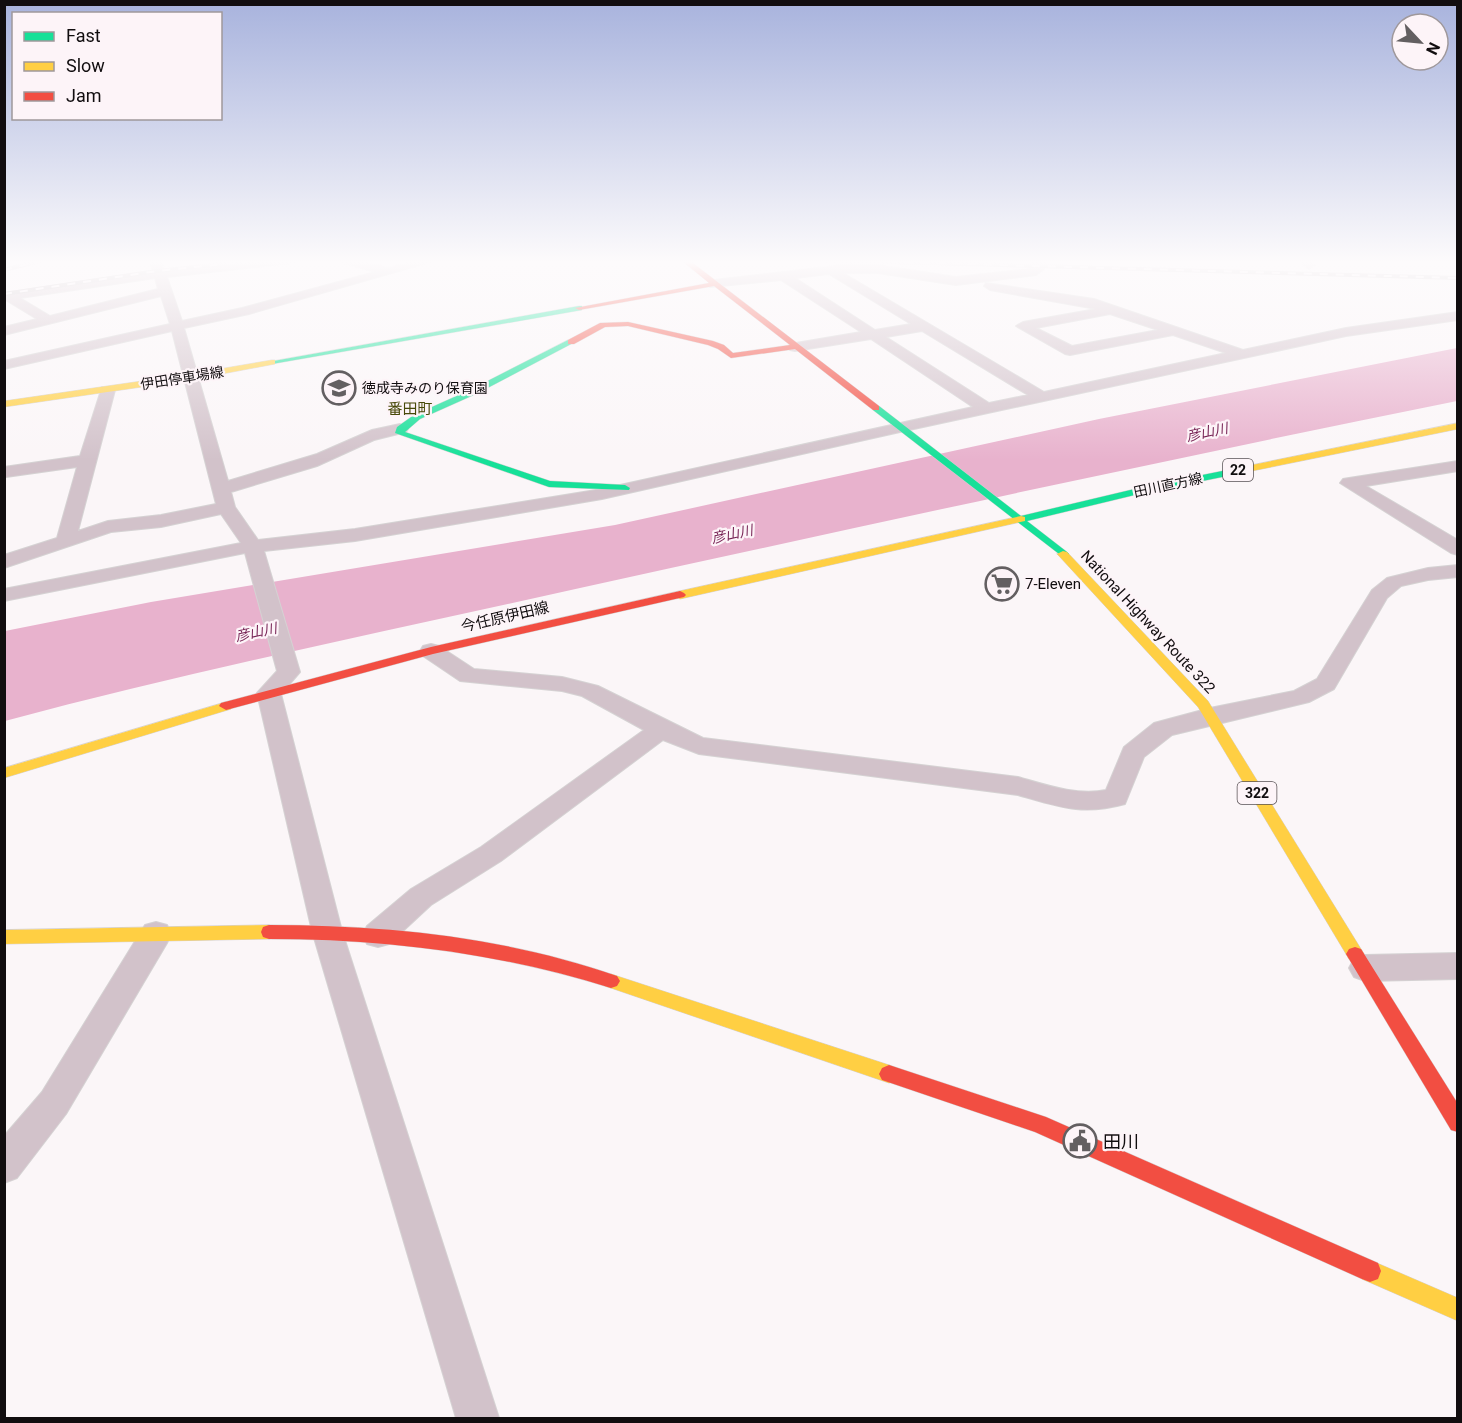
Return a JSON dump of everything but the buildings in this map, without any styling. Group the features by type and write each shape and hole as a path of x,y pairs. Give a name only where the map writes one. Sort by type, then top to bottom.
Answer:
{"main road":[{"name":"伊田停車場線","path":"4,404 190,377 475,326"},
{"path":"600,326 473,392 417,417 400,429 400,433 406,437 439,445 549,484 625,488"},
{"path":"638,326 710,343 721,347 731,356 795,347"},
{"name":"National Highway Route 322","path":"769,326 1059,550 1098,589 1203,704 1458,1123"},
{"name":"田川直方線","path":"1020,519 1143,490 1458,426"},
{"name":"今任原伊田線","path":"4,773 269,693 431,651 1020,519"},
{"path":"4,937 327,931 444,941 561,964 1038,1124 1458,1310"}],"street":[{"path":"4,331 22,326"},
{"path":"4,365 175,326"},
{"path":"177,326 224,498 254,549 289,672 269,693 327,931 477,1419"},
{"path":"861,326 986,408"},
{"path":"795,347 923,326"},
{"path":"927,326 1041,396"},
{"path":"1024,326 1070,351 1176,331"},
{"path":"1162,326 1242,354"},
{"path":"4,595 254,549 367,533 602,494 905,430 1041,396 1346,332 1385,326"},
{"path":"66,540 107,390"},
{"path":"4,562 108,527 161,521 327,456 368,435 400,429"},
{"path":"6,472 88,460"},
{"path":"1458,466 1348,483 1458,549"},
{"path":"431,651 468,676 562,684 591,691 661,729 699,746 1018,786 1061,798 1094,802 1116,797 1133,753 1162,729 1210,716 1301,697 1326,684 1379,594 1394,582 1428,574 1458,571"},
{"path":"378,935 421,897 491,854 661,729"},
{"path":"4,1166 54,1103 156,934"},
{"path":"1365,968 1458,966"}],"water":[{"name":"彦山川","path":"1457,348 1457,401 1018,493 364,636 76,702 5,721 5,631 151,602 615,525 1099,419"}],"traffic: fast":[{"path":"272,362 474,326"},
{"path":"571,342 473,392 417,417 400,429 400,433 549,484 625,488"},
{"path":"876,408 1063,554"},
{"path":"1021,519 1143,490 1247,469"}],"traffic: slow":[{"path":"4,404 190,377 272,362"},
{"path":"1247,469 1458,426"},
{"path":"680,595 1021,519"},
{"path":"1063,554 1203,704 1355,954"},
{"path":"4,773 226,706"},
{"path":"4,937 269,932"},
{"path":"611,981 889,1074"},
{"path":"1370,1271 1458,1310"}],"traffic: jam":[{"path":"571,342 600,326"},
{"path":"638,326 710,343 721,347 731,356 795,347"},
{"path":"770,326 876,408"},
{"path":"226,706 431,651 680,595"},
{"path":"269,932 355,934 442,942 527,957 611,981"},
{"path":"1355,954 1458,1123"},
{"path":"889,1074 1039,1124 1370,1271"}],"place":[{"name":"徳成寺みのり保育園","path":"339,388"},
{"name":"7-Eleven","path":"1002,584"},
{"name":"田川","path":"1080,1141"}],"district":[{"name":"番田町","path":"410,409"}]}
